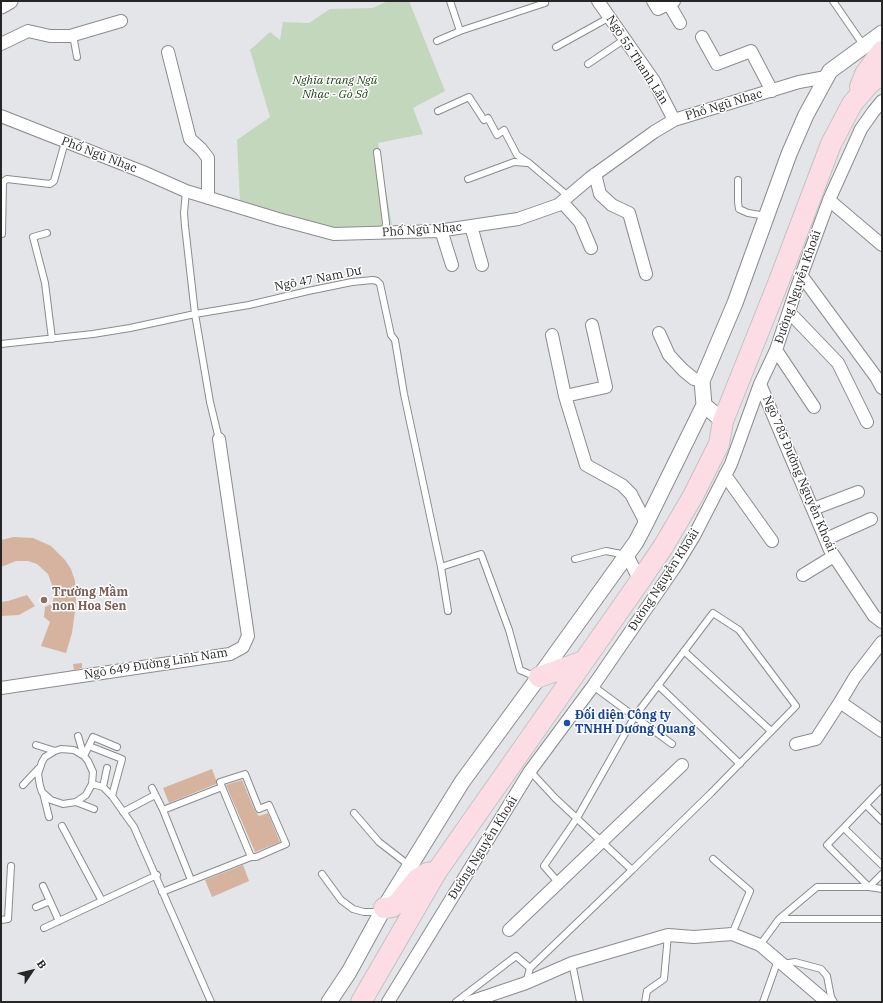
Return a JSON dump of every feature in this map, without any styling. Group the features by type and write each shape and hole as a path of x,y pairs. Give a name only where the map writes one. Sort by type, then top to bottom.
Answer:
{"main road":[{"path":"858,96 873,49"},
{"name":"Đường Nguyễn Khoái","path":"361,1002 437,871 640,581 663,547 696,489 719,444 723,421 779,281 831,144 852,104 869,84 882,74"},
{"path":"539,677 584,661"},
{"path":"384,908 392,907 398,903 417,879 427,873 437,871"}],"street":[{"path":"1,6 10,1"},
{"path":"653,1 658,10 671,2 680,23"},
{"name":"Ngõ 55 Thanh Lân","path":"602,2 610,17 654,81 674,120"},
{"path":"1,44 28,32 50,36 73,35 120,21"},
{"path":"329,1002 349,972 384,908 462,782 627,555 646,523 704,405 702,381 735,303 766,216 806,115 826,77 835,67 873,49 882,33"},
{"path":"702,37 717,64 751,51 772,90"},
{"path":"168,52 190,140 201,149 208,158 208,198"},
{"name":"Phố Ngũ Nhạc","path":"1,116 143,172 186,191 263,215 334,234 385,233 441,230 518,219 558,205 595,174 654,132 674,120 799,82 826,77"},
{"name":"Đường Nguyễn Khoái","path":"388,1002 530,771 593,686 677,564 694,536 731,464 760,384 776,350 801,275 829,200 861,129 882,101"},
{"path":"595,174 600,194 612,204 629,213 646,274"},
{"path":"565,199 580,222 591,248"},
{"path":"829,200 882,245"},
{"path":"471,226 482,265"},
{"path":"441,230 452,265"},
{"path":"801,275 876,377 882,388"},
{"path":"788,312 838,363 867,422"},
{"path":"565,396 606,387 592,325"},
{"path":"659,333 669,355 694,379 702,381"},
{"path":"552,335 565,396 586,465 622,485 631,494 646,523"},
{"path":"776,350 814,407"},
{"name":"Ngõ 785 Đường Nguyễn Khoái","path":"760,384 834,556 874,616 882,622"},
{"path":"704,405 723,421"},
{"name":"Ngõ 649 Đường Lĩnh Nam","path":"1,688 230,654 243,647 248,636 219,438"},
{"path":"725,475 772,541"},
{"path":"813,509 858,492"},
{"path":"826,539 871,519"},
{"path":"627,555 640,581"},
{"path":"803,575 834,556"},
{"path":"796,744 816,738 855,677 882,642"},
{"path":"840,702 882,731"},
{"path":"509,930 682,764"},
{"path":"470,1002 526,983 572,963 668,935 694,937 732,934 760,945 828,1002"}],"lane":[{"path":"450,1 460,31"},
{"path":"437,40 545,3 544,1"},
{"path":"833,1 873,49"},
{"path":"556,48 610,17"},
{"path":"73,35 77,57"},
{"path":"588,64 625,39"},
{"path":"438,111 469,97 484,120 488,118 497,135 504,130 516,155 529,163 565,199"},
{"path":"2,234 3,182 7,179 50,184 54,181 65,142"},
{"path":"377,152 386,223 385,233"},
{"path":"468,179 514,162 529,163"},
{"path":"738,180 739,209 748,214 766,216"},
{"path":"186,191 184,213 195,314 210,402 219,438"},
{"path":"47,233 33,237 45,283 52,339"},
{"name":"Ngõ 47 Nam Dư","path":"1,344 52,339 130,328 195,314 249,305 352,282 373,280 378,282 380,284 391,335 395,340 404,394 441,567 448,610"},
{"path":"575,559 606,551 627,555"},
{"path":"441,567 482,554 509,630 520,670 539,677"},
{"path":"526,983 530,968 740,764 796,706 739,630 713,612 635,716 577,818 544,866 558,882"},
{"path":"684,651 771,731"},
{"path":"658,685 740,764"},
{"path":"593,686 672,744"},
{"path":"42,792 57,803 63,804 76,802 86,795 92,784 93,778 91,766 84,756 78,736"},
{"path":"84,756 93,737 117,747"},
{"path":"36,745 56,751"},
{"path":"89,746 122,759 112,796"},
{"path":"23,785 39,768 45,757 56,751 61,749 74,750 84,756"},
{"path":"39,768 38,780 49,817"},
{"path":"103,787 107,768"},
{"path":"530,771 632,870"},
{"path":"162,892 286,844 269,805 259,809 245,774 220,782 251,857"},
{"path":"92,784 103,787 112,796 134,827 157,875 162,892 211,1002"},
{"path":"163,810 222,787"},
{"path":"152,788 163,810 191,880"},
{"path":"869,887 827,845 882,788"},
{"path":"123,812 155,795"},
{"path":"76,802 94,809"},
{"path":"866,805 882,821"},
{"path":"354,813 379,842 410,866"},
{"path":"62,826 102,901"},
{"path":"844,828 882,865"},
{"path":"713,859 750,891 732,934"},
{"path":"1,920 8,919 10,866"},
{"path":"322,874 341,900 353,909 364,912 375,912 384,908"},
{"path":"869,887 882,874"},
{"path":"44,928 157,875"},
{"path":"43,886 59,921"},
{"path":"760,945 780,919 817,887 869,887 882,889"},
{"path":"36,907 50,901"},
{"path":"780,919 882,919"},
{"path":"645,1002 647,991 664,979 668,935"},
{"path":"456,1002 516,956 530,968"},
{"path":"763,1002 780,962 795,962 821,969 827,976 831,997 834,1002"},
{"path":"572,963 580,1002"}],"green space":[{"name":"Nghĩa trang Ngũ Nhạc - Gò Sở","path":"388,1 409,1 445,91 413,108 423,134 378,143 392,226 338,229 240,201 237,140 270,117 250,50 270,32 280,40 283,22 309,23 330,9 373,8"}],"building":[{"path":"14,537 33,538 51,546 65,560 71,569 75,581 76,604 72,633 66,653 41,646 50,622 44,617 45,607 52,604 54,596 48,574 37,564 28,561 16,561 1,567 1,540"},
{"path":"27,595 35,606 19,615 1,616 1,602"},
{"path":"82,663 82,668 74,670 73,664"},
{"path":"212,769 216,784 169,803 163,788"},
{"path":"242,780 255,811 259,816 268,813 280,842 255,852 226,785"},
{"path":"243,865 249,881 212,897 205,880"}],"place":[{"name":"Trường Mầm non Hoa Sen","path":"44,600"},
{"name":"Đối diện Công ty TNHH Dương Quang","path":"567,723"}]}
